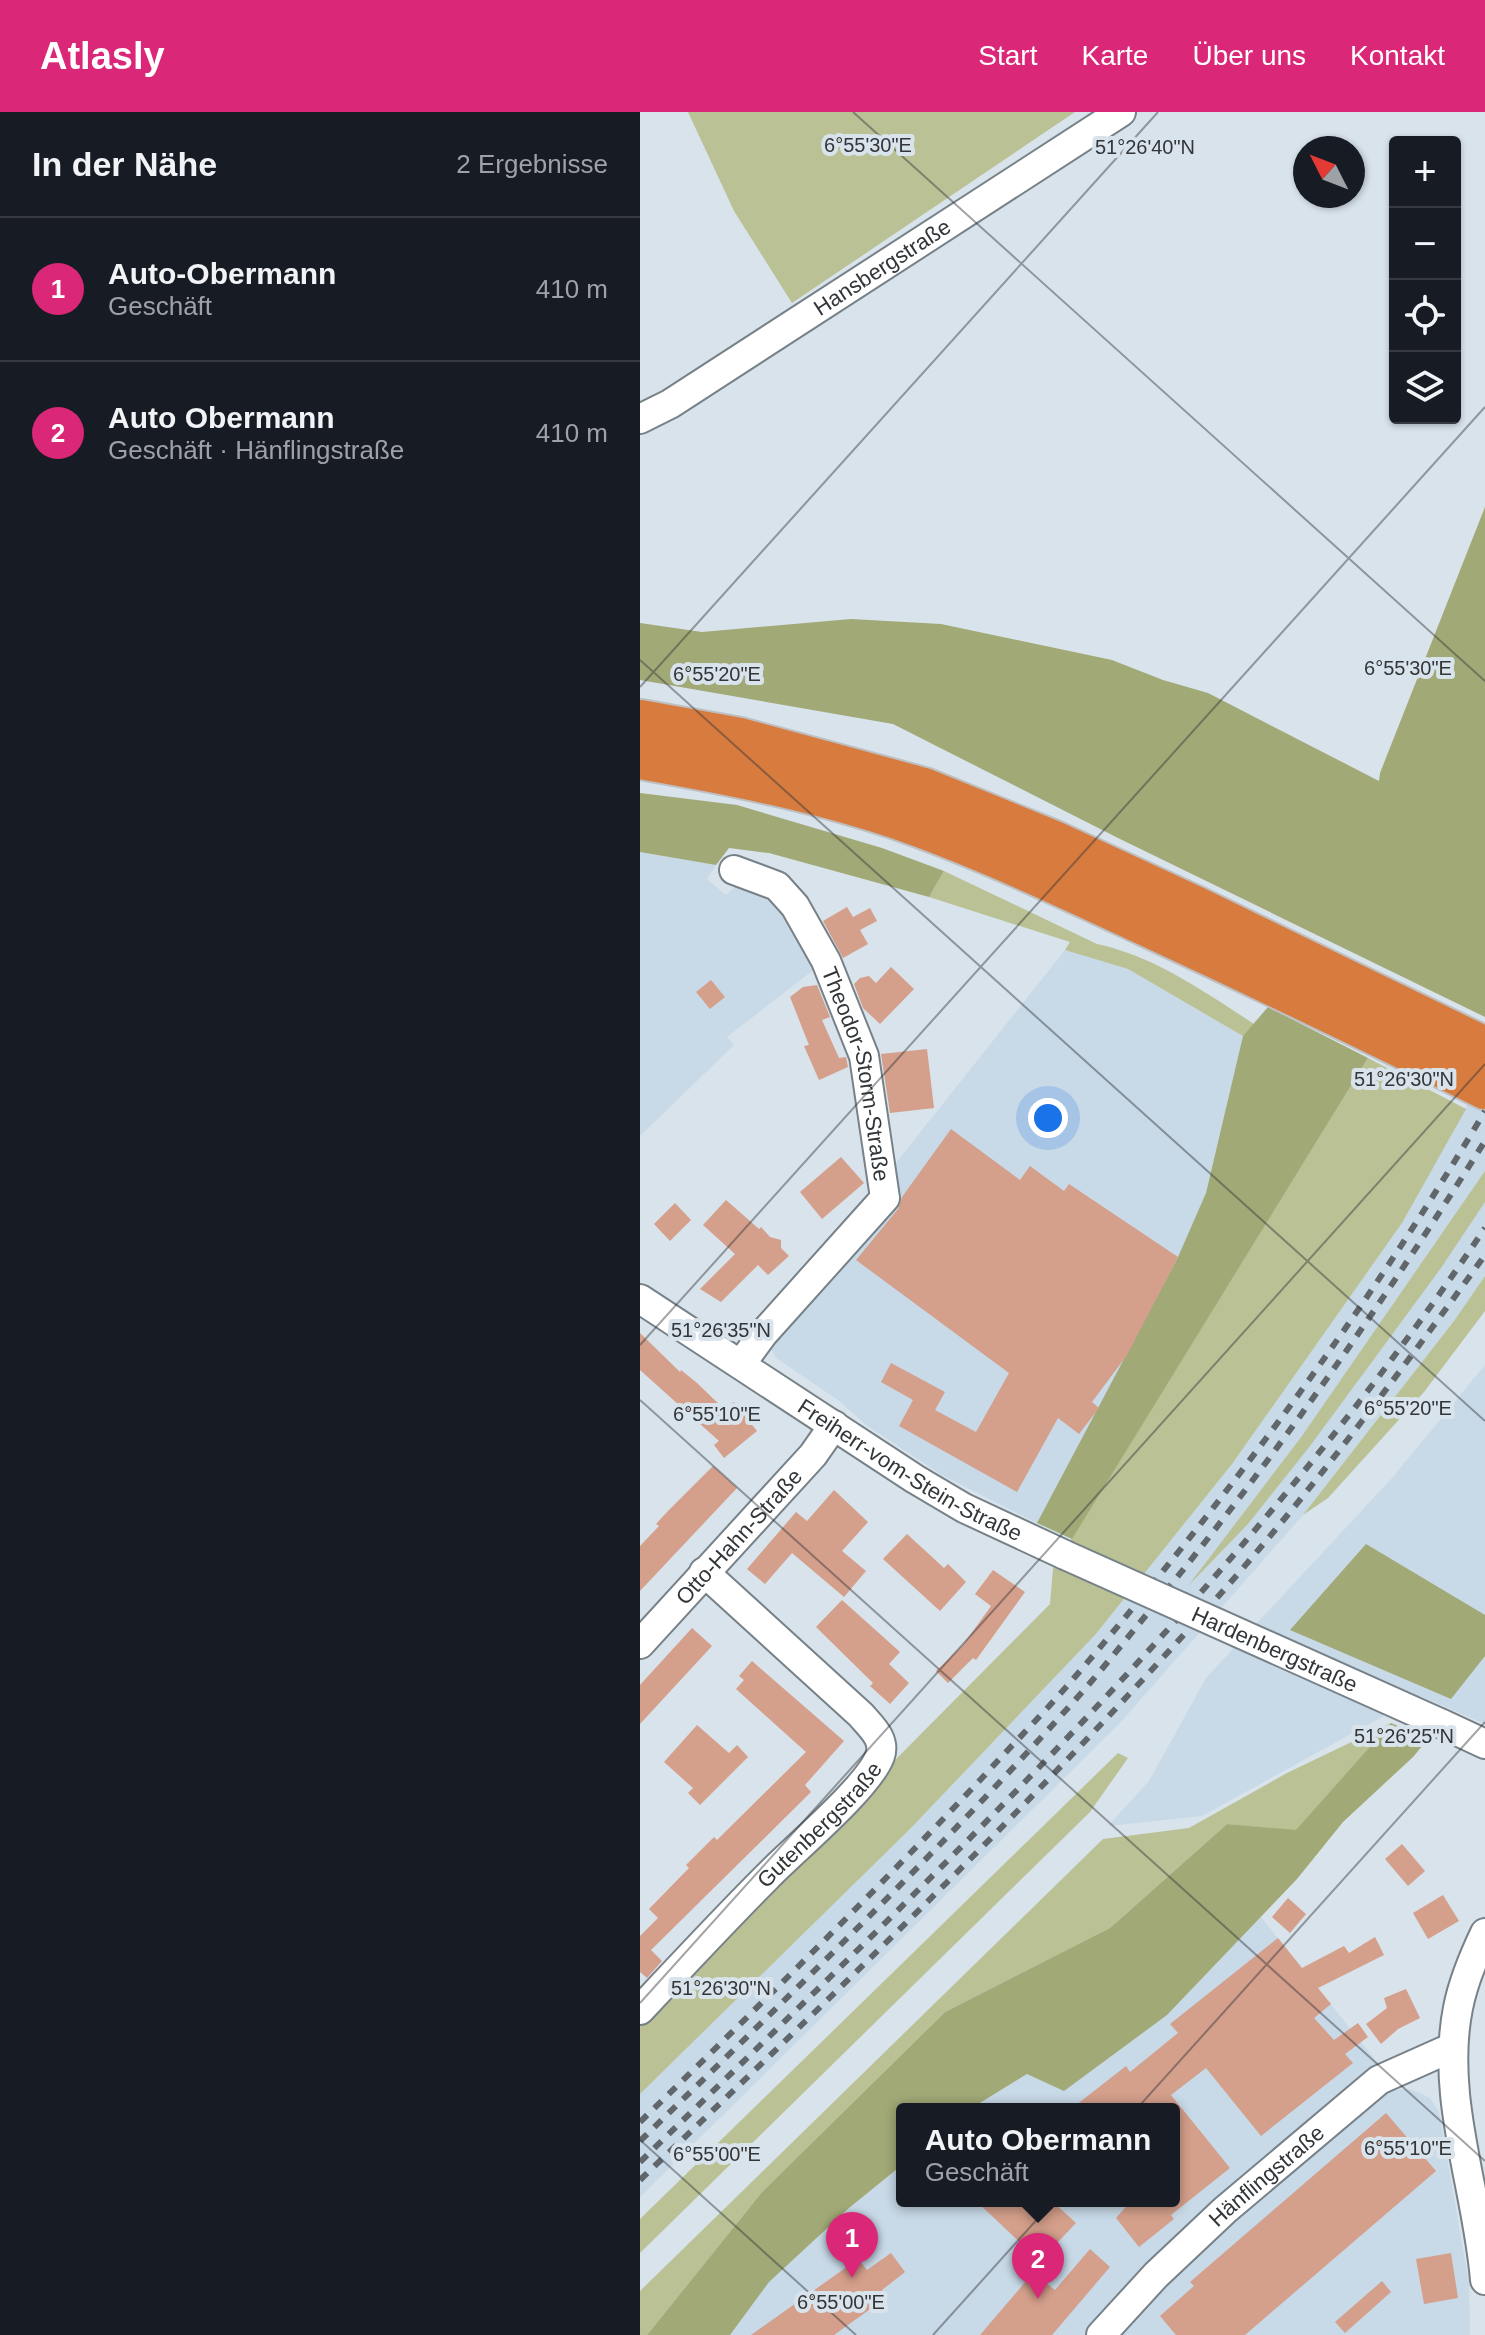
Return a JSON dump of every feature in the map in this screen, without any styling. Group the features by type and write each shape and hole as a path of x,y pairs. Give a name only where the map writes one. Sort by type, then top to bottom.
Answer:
{"highway":[{"path":"640,720 740,738 924,788 1052,840 1328,990 1485,1089"},
{"path":"640,759 740,777 911,824 1328,990 1485,1047"}],"street":[{"name":"Hansbergstraße","path":"640,419 670,404 1121,112"},
{"name":"Theodor-Storm-Straße","path":"734,870 777,886 795,906 826,961 864,1056 885,1198 763,1334 741,1364"},
{"name":"Freiherr-vom-Stein-Straße","path":"640,1299 915,1479 964,1508 1065,1555"},
{"name":"Otto-Hahn-Straße","path":"640,1644 813,1455 834,1425"},
{"name":"Hardenbergstraße","path":"1065,1555 1485,1744"},
{"name":"Gutenbergstraße","path":"640,2010 767,1876 862,1784 879,1758 881,1747 880,1738 861,1715 704,1572"},
{"path":"1485,1933 1474,1955 1458,2006 1453,2047 1456,2094 1485,2280"},
{"name":"Hänflingstraße","path":"1101,2335 1156,2275 1225,2210 1379,2080 1453,2047"}],"shaded area":[{"path":"640,852 716,865 707,879 726,895 736,886 748,885 775,894 821,964 727,1037 734,1045 640,1136"},
{"path":"1065,950 1128,969 1243,1036 1206,1193 1178,1257 1037,1523 942,1475 866,1425 838,1400 776,1358 771,1349 888,1173"},
{"path":"1485,1073 1485,1276 1454,1321 1303,1515 1120,1723 640,2197 640,2094 910,1829 1095,1635 1232,1464 1402,1223"},
{"path":"1485,1365 1485,1724 1420,1696 1202,1816 1108,1826 1149,1781 1206,1678 1393,1477"},
{"path":"1261,1917 1396,2090 1409,2089 1430,2098 1439,2112 1469,2283 1470,2335 730,2335 769,2282 849,2208 896,2170 896,2207 1180,2207 1180,2103 980,2103 1027,2074 1167,2015"}],"green space":[{"path":"688,112 1075,112 792,303 734,211"},
{"path":"1485,507 1485,1017 893,724 640,680 640,623 702,632 851,619 941,624 1112,660 1208,693 1379,781"},
{"path":"640,793 737,805 882,848 944,871 929,897 769,853 729,848 716,865 640,852"},
{"path":"944,871 1097,944 1159,966 1254,1024 1243,1036 1128,969 1065,950 1070,942 929,897"},
{"path":"1268,1007 1368,1058 1072,1539 1037,1523 1178,1257 1206,1193 1243,1036"},
{"path":"1368,1058 1466,1109 1402,1223 1232,1464 1095,1635 910,1829 640,2094 640,2024 773,1883 1050,1604 1053,1569"},
{"path":"1485,1171 1485,1202 1441,1268 1310,1446 1248,1524 1188,1586 1302,1436"},
{"path":"1485,1276 1485,1311 1424,1392 1328,1498 1303,1515 1454,1321"},
{"path":"1366,1544 1485,1615 1485,1656 1451,1699 1290,1630"},
{"path":"1391,1723 1296,1831 1227,1824 1110,1928 945,2012 762,2192 647,2335 640,2335 640,2291 1103,1839 1189,1828 1287,1773"},
{"path":"1391,1723 1428,1739 1343,1822 1297,1879 1167,2015 1064,2091 1027,2074 980,2103 896,2103 896,2170 849,2208 769,2282 730,2335 647,2335 762,2192 945,2012 1110,1928 1227,1824 1296,1830"},
{"path":"1118,1753 1128,1758 1090,1812 640,2253 640,2219"}],"building":[{"path":"847,907 853,917 870,908 877,921 860,930 868,944 843,958 823,921"},
{"path":"891,967 914,989 880,1024 863,1008 854,984 860,978 869,976 876,983"},
{"path":"711,980 725,997 710,1009 696,992"},
{"path":"817,985 830,1017 822,1020 839,1058 846,1057 848,1067 819,1080 804,1046 809,1045 790,997 803,987"},
{"path":"927,1049 934,1108 890,1113 881,1054"},
{"path":"951,1129 1020,1180 1030,1166 1064,1191 1069,1184 1178,1257 1127,1355 1092,1402 1099,1408 1079,1434 1058,1418 1017,1492 899,1426 913,1400 881,1382 891,1363 945,1392 935,1410 976,1432 1009,1373 856,1260 898,1209 902,1197"},
{"path":"841,1157 864,1183 822,1219 800,1192"},
{"path":"726,1200 770,1237 781,1240 781,1248 789,1256 768,1275 758,1265 721,1302 700,1289 735,1254 703,1225"},
{"path":"675,1203 691,1220 670,1241 654,1224"},
{"path":"640,1333 724,1409 734,1402 757,1431 724,1458 714,1445 719,1441 640,1370"},
{"path":"713,1466 737,1488 640,1591 640,1546 659,1526 656,1524"},
{"path":"834,1490 868,1522 842,1551 866,1571 844,1597 792,1553 765,1584 747,1569 796,1512 807,1521"},
{"path":"907,1534 944,1568 948,1564 966,1582 940,1611 883,1559"},
{"path":"993,1570 1025,1592 976,1660 973,1658 948,1683 936,1671 963,1645 991,1606 975,1594"},
{"path":"842,1600 900,1652 889,1664 909,1683 890,1704 816,1627"},
{"path":"692,1628 712,1646 640,1724 640,1685"},
{"path":"752,1661 844,1741 805,1785 811,1792 651,1950 662,1961 647,1978 640,1972 640,1936 658,1918 649,1909 714,1837 717,1840 806,1752 736,1689 744,1680 739,1676"},
{"path":"697,1725 729,1753 737,1745 748,1757 700,1805 688,1793 693,1788 664,1762"},
{"path":"1402,1844 1425,1871 1408,1886 1385,1859"},
{"path":"1443,1895 1459,1921 1428,1939 1413,1913"},
{"path":"1288,1898 1306,1914 1290,1933 1272,1917"},
{"path":"1375,1937 1384,1955 1318,1988 1331,2004 1314,2018 1334,2040 1358,2023 1368,2037 1345,2054 1353,2063 1261,2136 1206,2068 1171,2095 1177,2103 1079,2103 1126,2066 1130,2072 1178,2033 1170,2024 1278,1938 1302,1968 1344,1946 1349,1953"},
{"path":"1406,1989 1420,2018 1398,2029 1381,2044 1366,2024 1387,2008 1384,1998"},
{"path":"1180,2106 1230,2168 1171,2215 1174,2219 1139,2247 1116,2218 1126,2207 1180,2207"},
{"path":"1386,2113 1436,2171 1245,2335 1176,2335 1160,2316 1194,2286 1190,2282"},
{"path":"982,2207 1059,2207 1076,2223 1040,2261"},
{"path":"1090,2249 1110,2267 1052,2335 980,2335 1033,2273 1055,2290"},
{"path":"891,2253 905,2272 882,2290 887,2297 834,2335 751,2335 858,2259 867,2270"},
{"path":"1451,2253 1458,2298 1424,2304 1416,2259"},
{"path":"1382,2281 1391,2292 1345,2333 1335,2322"}],"railway":[{"path":"640,2122 940,1822 1057,1697 1125,1617 1236,1478 1341,1335 1439,1187 1485,1111"},
{"path":"640,2141 916,1869 1095,1677 1197,1552 1284,1438 1407,1262 1485,1141"},
{"path":"640,2162 978,1830 1194,1601 1296,1481 1394,1357 1485,1228"},
{"path":"640,2180 941,1888 1160,1661 1297,1504 1393,1381 1485,1255"}],"place":[{"name":"Auto-Obermann","path":"852,2278"},
{"name":"Auto Obermann","path":"1038,2299"}]}
